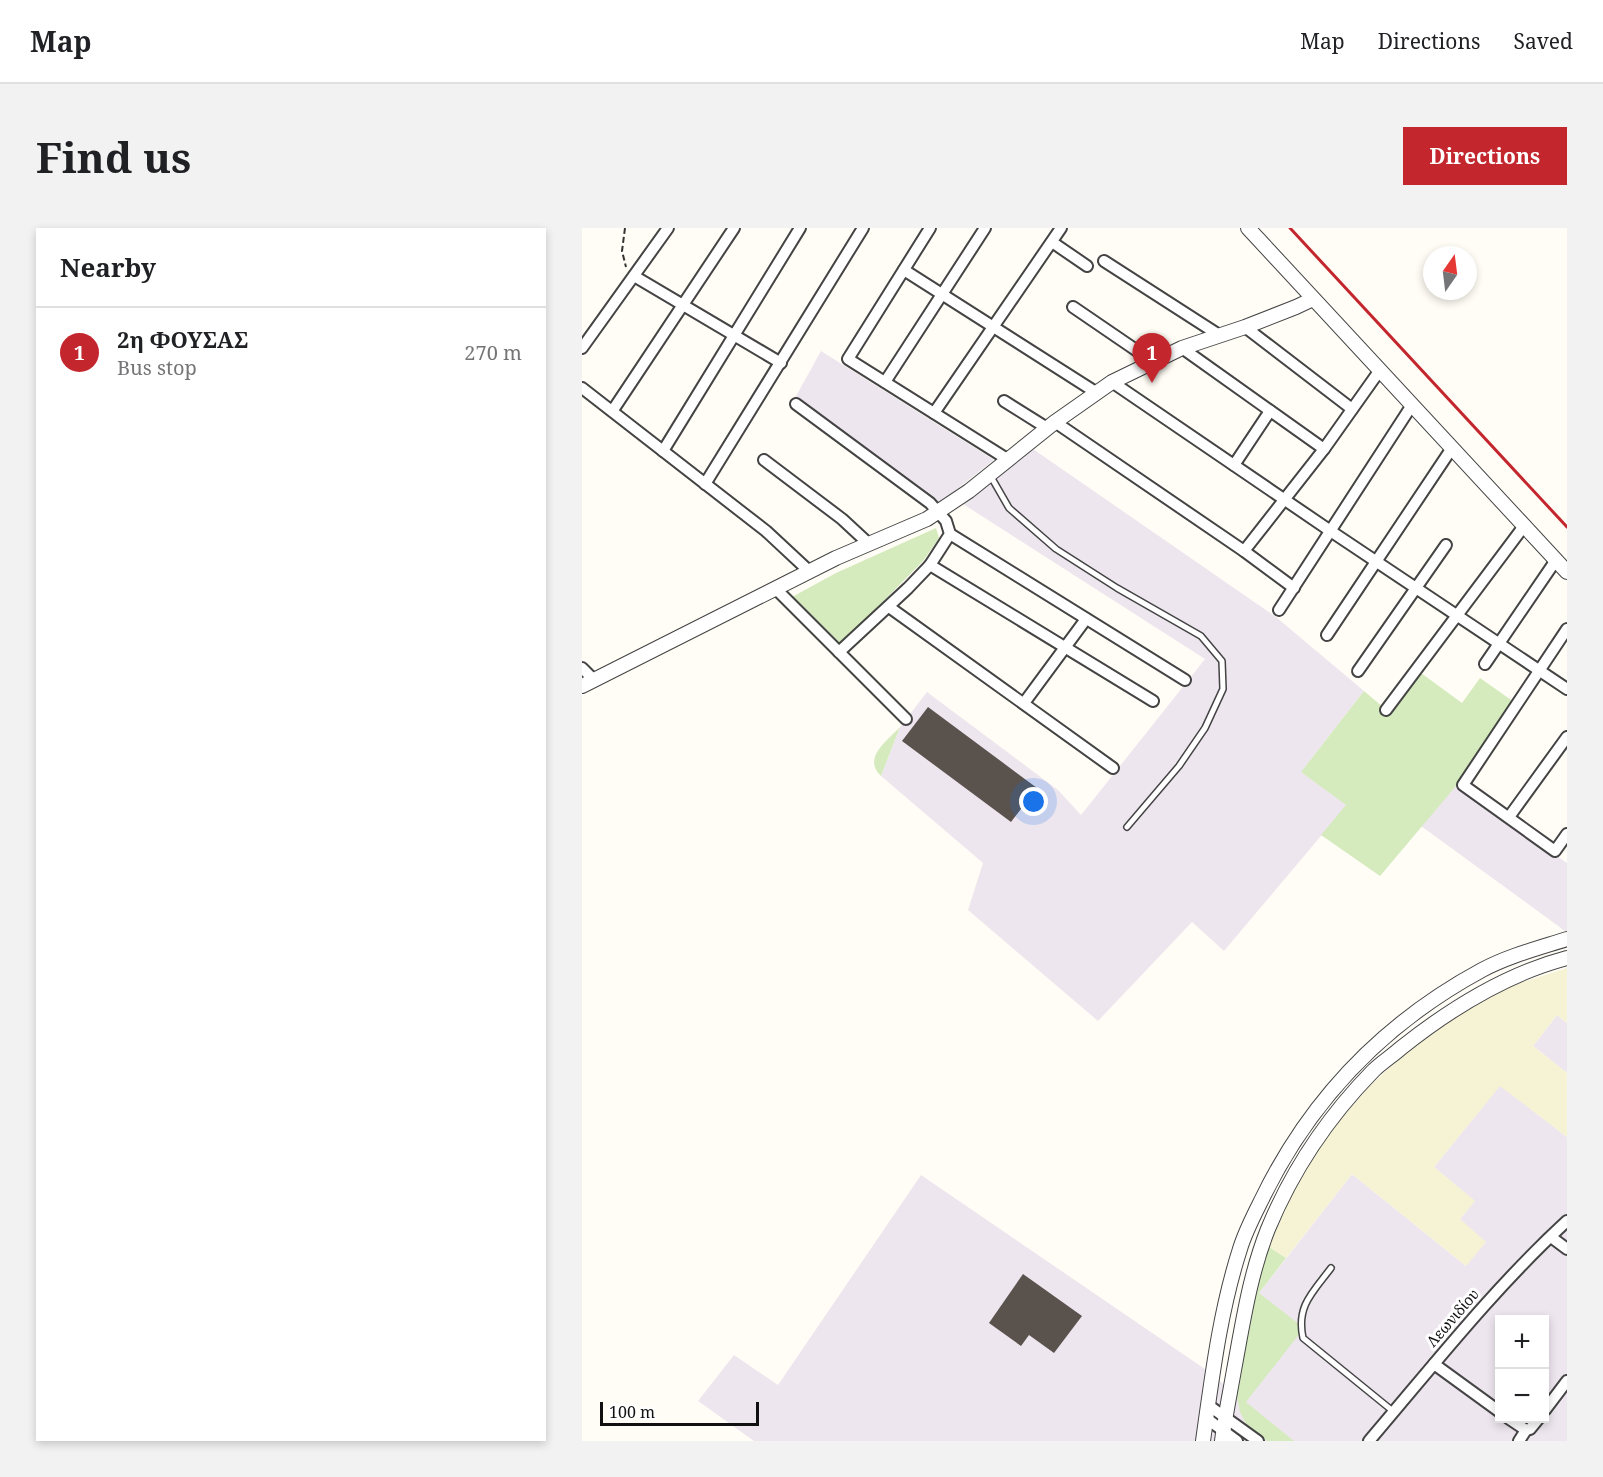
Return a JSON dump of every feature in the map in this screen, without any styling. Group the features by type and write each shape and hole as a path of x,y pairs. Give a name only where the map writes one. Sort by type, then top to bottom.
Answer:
{"street":[{"path":"582,348 668,228"},
{"path":"613,410 734,228"},
{"path":"663,451 800,228"},
{"path":"705,484 863,228"},
{"path":"930,228 848,359 1007,459"},
{"path":"885,382 985,228"},
{"path":"934,413 1061,228"},
{"path":"1248,228 1567,572"},
{"path":"1052,242 1087,266"},
{"path":"1104,261 1219,336"},
{"path":"904,270 1097,393"},
{"path":"634,276 781,363"},
{"path":"582,668 588,683 809,571 927,519 1112,382 1182,348 1245,327 1313,299"},
{"path":"1073,307 1152,361"},
{"path":"1245,327 1352,409"},
{"path":"1182,348 1324,449"},
{"path":"1244,551 1324,449 1380,370"},
{"path":"1112,382 1567,689"},
{"path":"582,388 766,531 809,571"},
{"path":"1004,401 1051,425 1244,551 1294,588"},
{"path":"796,404 939,511 946,521 950,534 1185,680"},
{"path":"1279,610 1332,532 1412,405"},
{"path":"1234,465 1270,411"},
{"path":"1327,635 1452,448"},
{"path":"764,460 859,532 869,544"},
{"path":"1386,710 1524,526"},
{"path":"839,652 889,607 930,565 950,534"},
{"path":"1358,671 1446,545"},
{"path":"1485,664 1556,560"},
{"path":"930,565 1153,701"},
{"path":"775,588 906,719"},
{"path":"889,607 1113,768"},
{"path":"1024,704 1086,619"},
{"path":"1567,630 1462,785 1555,851 1567,834"},
{"path":"1509,817 1567,737"},
{"path":"1203,1441 1222,1316 1240,1246 1273,1176 1323,1102 1346,1073 1383,1038 1419,1009 1483,969 1567,939"},
{"path":"1223,1429 1243,1318 1260,1253 1282,1199 1300,1165 1322,1134 1374,1070 1430,1025 1510,978 1567,958"},
{"name":"Λεωνιδίου","path":"1369,1441 1498,1290 1567,1221"},
{"path":"1551,1237 1567,1249"},
{"path":"1434,1364 1495,1408"},
{"path":"1549,1405 1567,1381"},
{"path":"1207,1411 1237,1441"},
{"path":"1515,1423 1526,1430"},
{"path":"1519,1441 1526,1430 1530,1430 1536,1423"},
{"path":"1223,1429 1258,1441"}],"lane":[{"path":"989,474 1009,508 1056,549 1117,588 1201,636 1222,661 1223,689 1205,728 1179,766 1127,826"},
{"path":"1331,1268 1304,1306 1301,1321 1303,1338 1394,1412"}],"path":[{"path":"625,228 622,257 626,268 634,276"}],"shaded area":[{"path":"821,351 994,460 939,503 795,398"},
{"path":"1033,449 1276,617 1364,691 1301,772 1347,805 1224,951 1192,922 1098,1021 968,910 983,863 881,776 900,727 927,692 1058,790 1081,815 1205,659 963,504"},
{"path":"1456,786 1567,863 1567,931 1421,826"},
{"path":"1567,968 1567,1023 1557,1015 1533,1046 1567,1073 1567,1137 1500,1086 1434,1167 1475,1201 1460,1219 1486,1242 1466,1266 1352,1174 1286,1258 1269,1247 1308,1164 1340,1120 1398,1059 1439,1026 1475,1004 1517,984"},
{"path":"1557,1015 1567,1023 1567,1073 1533,1046"},
{"path":"1500,1085 1567,1137 1567,1441 754,1441 698,1401 734,1355 778,1385 921,1175 1202,1367 1246,1402 1259,1293 1352,1174 1466,1266 1460,1219 1474,1201 1434,1167"}],"green space":[{"path":"936,528 939,538 923,561 841,644 792,597 836,573"},
{"path":"1421,673 1462,703 1480,678 1514,702 1456,786 1380,876 1321,835 1346,805 1301,772 1364,691 1390,713"},
{"path":"900,727 881,776 874,763 875,756"},
{"path":"1269,1247 1286,1258 1259,1293 1304,1328 1246,1402 1294,1441 1267,1441 1247,1426 1240,1412 1236,1393 1253,1299"}],"building":[{"path":"928,707 1037,788 1011,822 902,741"},
{"path":"1023,1274 1082,1316 1054,1353 1029,1335 1021,1346 989,1323"}],"railway":[{"path":"1290,228 1567,527"}],"place":[{"name":"2η ΦΟΥΣΑΣ","path":"1152,383"}]}
